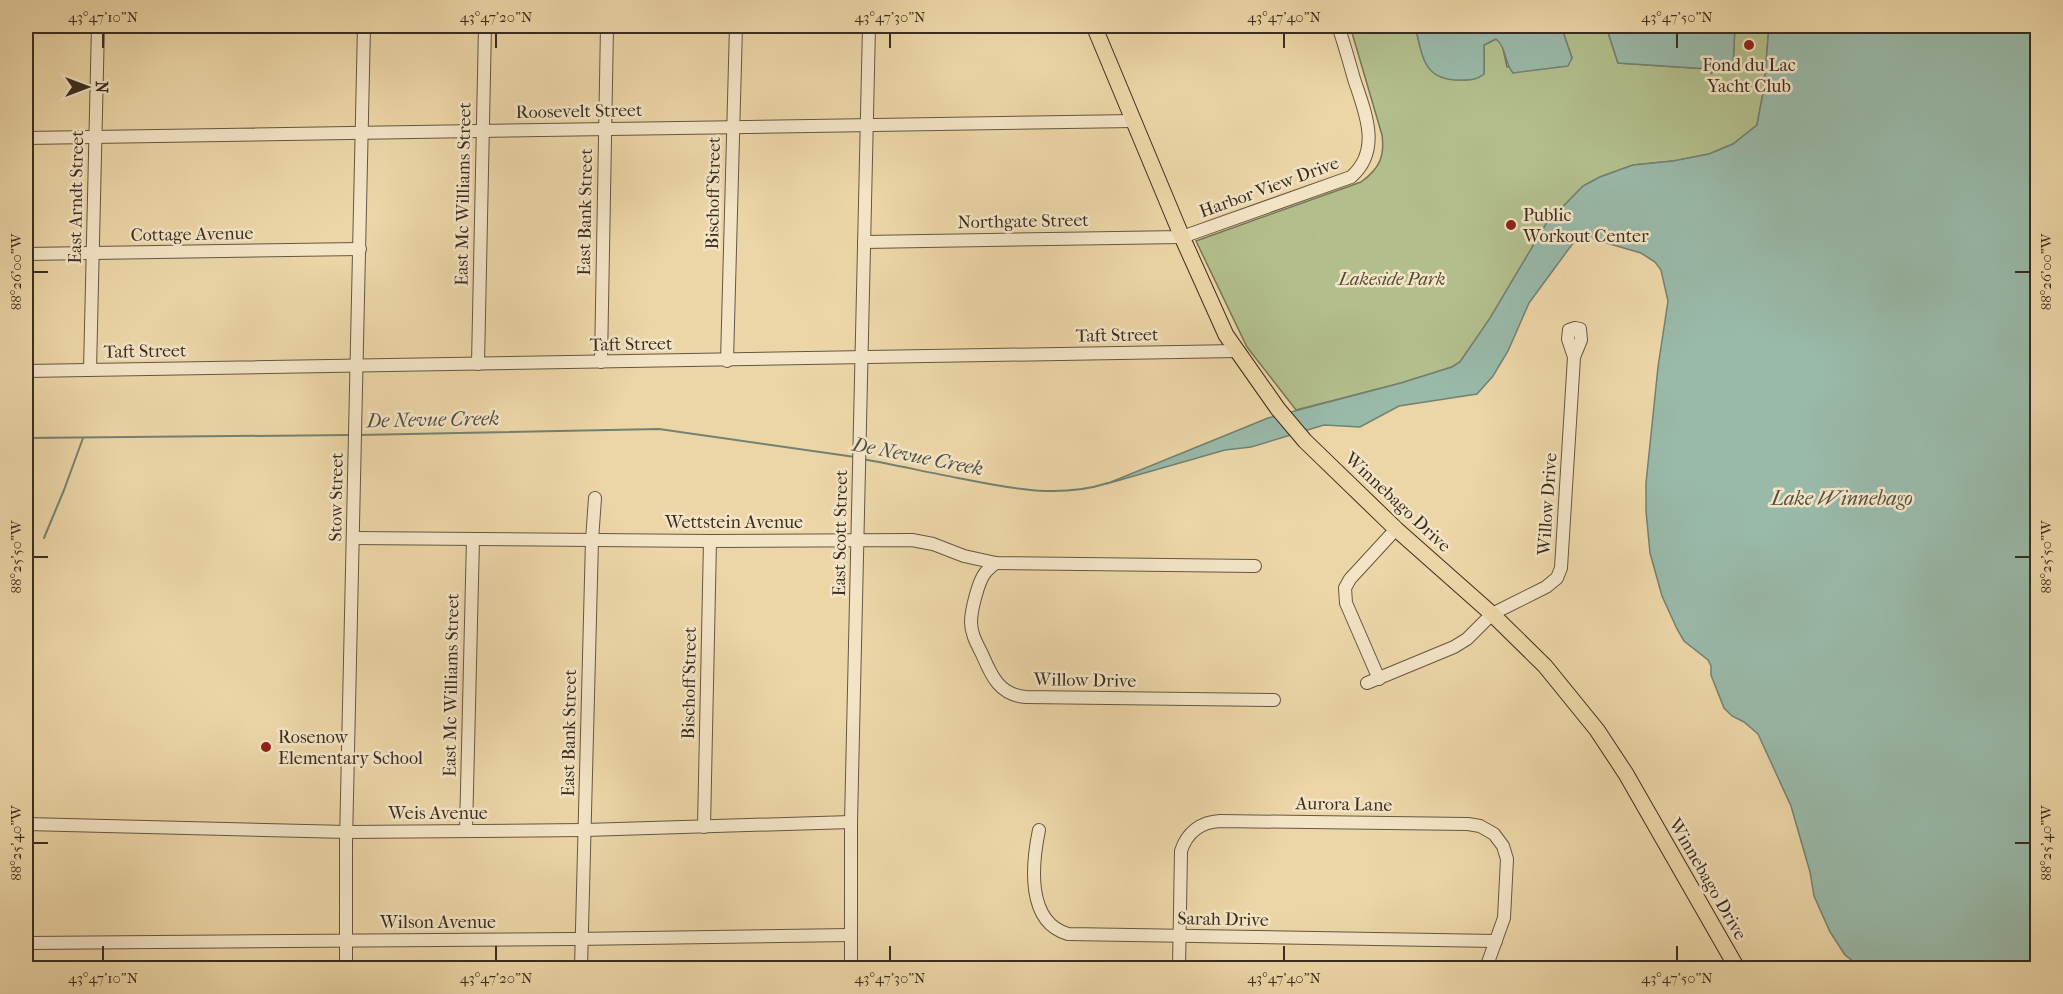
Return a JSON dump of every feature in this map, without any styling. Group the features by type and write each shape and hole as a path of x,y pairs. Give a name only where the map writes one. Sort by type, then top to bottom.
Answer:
{"main road":[{"name":"Winnebago Drive","path":"1094,26 1182,237 1226,335 1278,409 1305,441 1396,529 1492,614 1563,686 1612,751 1737,969"}],"street":[{"name":"East Arndt Street","path":"90,370 98,26"},
{"name":"Stow Street","path":"346,969 346,832 364,26"},
{"name":"East Mc Williams Street","path":"478,364 485,26"},
{"name":"East Bank Street","path":"601,362 607,26"},
{"name":"Bischoff Street","path":"727,361 736,26"},
{"name":"East Scott Street","path":"851,969 851,822 869,26"},
{"name":"Harbor View Drive","path":"1182,237 1351,177 1359,170 1368,152 1369,128 1338,26"},
{"name":"Roosevelt Street","path":"26,138 1134,121"},
{"name":"Northgate Street","path":"864,242 1182,237"},
{"name":"Cottage Avenue","path":"26,254 360,249"},
{"name":"Taft Street","path":"26,371 1238,351"},
{"name":"Willow Drive","path":"1396,529 1350,579 1345,588 1346,603 1373,681 1454,647 1467,639 1492,614 1546,587 1557,578 1561,568 1574,357"},
{"name":"East Bank Street","path":"581,969 595,498"},
{"name":"Wettstein Avenue","path":"353,538 924,542 964,556 996,563 1255,566"},
{"name":"East Mc Williams Street","path":"466,831 473,539"},
{"name":"Bischoff Street","path":"704,826 710,541"},
{"name":"Willow Drive","path":"996,563 986,571 981,580 972,612 971,626 993,677 1000,687 1009,693 1026,697 1274,700"},
{"name":"Aurora Lane","path":"1179,969 1181,851 1188,836 1200,825 1220,821 1472,824 1484,828 1494,834 1504,848 1507,861 1506,910 1486,969"},
{"name":"Weis Avenue","path":"26,824 346,832 585,830 851,822"},
{"name":"Sarah Drive","path":"1038,830 1035,857 1036,888 1041,911 1053,927 1064,933 1179,937 1496,941"},
{"name":"Wilson Avenue","path":"26,943 851,935"}],"green space":[{"name":"Lakeside Park","path":"1350,26 1415,26 1423,57 1432,71 1448,79 1461,80 1473,79 1484,74 1484,45 1496,39 1502,44 1507,67 1572,58 1561,26 1606,26 1618,63 1709,69 1711,73 1733,65 1735,26 1769,26 1764,88 1757,125 1733,144 1709,154 1674,161 1633,165 1583,186 1546,224 1490,319 1460,362 1452,367 1401,383 1296,410 1247,347 1196,241 1361,182 1376,167 1383,150 1382,135"}],"water":[{"path":"1415,26 1561,26 1572,58 1568,66 1513,73 1496,39 1484,45 1484,74 1471,80 1449,79 1439,76 1426,65"},
{"path":"1606,26 1735,26 1733,66 1729,72 1721,68 1711,73 1708,69 1618,63"},
{"name":"Lake Winnebago","path":"1769,26 2037,26 2037,968 1862,968 1845,955 1830,932 1814,896 1810,872 1791,806 1758,734 1724,708 1711,675 1708,660 1684,641 1662,596 1650,553 1646,483 1658,367 1668,301 1661,270 1655,262 1641,253 1579,235 1529,303 1508,351 1493,376 1477,394 1399,406 1360,427 1324,425 1251,447 1225,450 1106,484 1268,418 1401,383 1452,367 1460,362 1490,318 1546,224 1583,186 1633,165 1709,154 1733,144 1757,125 1764,88"}],"waterway":[{"name":"De Nevue Creek","path":"358,435 659,429 855,457"},
{"name":"De Nevue Creek","path":"26,438 350,435"},
{"path":"44,538 83,438"},
{"name":"De Nevue Creek","path":"863,459 1033,490 1070,490 1108,483"}],"place":[{"name":"Fond du Lac Yacht Club","path":"1749,45"},
{"name":"Public Workout Center","path":"1511,225"},
{"name":"Rosenow Elementary School","path":"266,747"}]}
